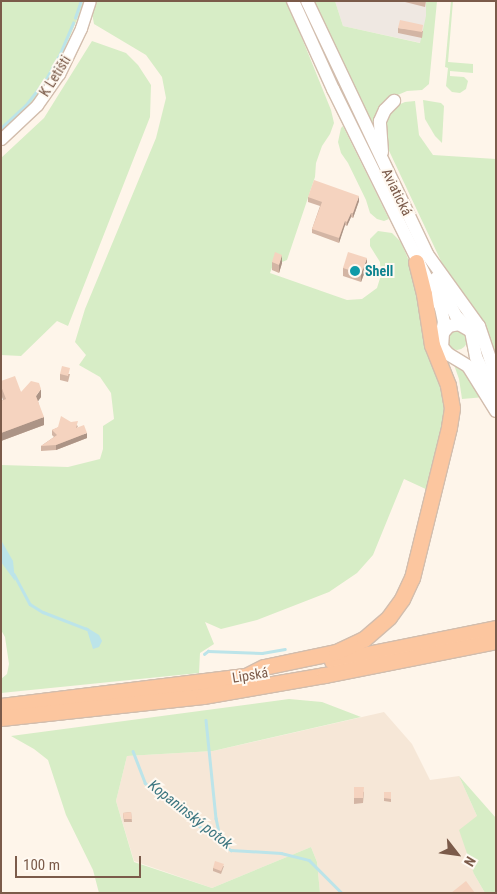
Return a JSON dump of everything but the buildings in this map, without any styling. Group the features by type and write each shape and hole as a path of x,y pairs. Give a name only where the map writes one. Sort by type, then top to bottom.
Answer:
{"highway":[{"path":"244,677 264,667 327,655 364,639 385,621 402,599 412,578 451,417 451,400 446,377 432,345 424,294 422,258"},
{"path":"438,474 449,448 458,405 455,378 442,342"},
{"name":"Lipská","path":"1,706 244,677 496,628"},
{"name":"Lipská","path":"1,718 170,701 370,667 496,641"}],"main road":[{"name":"Aviatická","path":"293,1 312,47 422,258 479,326 496,376"},
{"name":"Aviatická","path":"307,1 385,167 422,258 423,270 442,313 444,326 442,342"},
{"path":"385,167 379,126 385,110 394,101"},
{"path":"422,258 452,308 473,334 476,357 496,398"},
{"path":"468,328 459,324 450,326 442,342 448,354 468,366 496,411"},
{"path":"455,357 464,356 470,352 474,343"}],"street":[{"name":"K Letišti","path":"1,139 37,105 59,74 82,28 90,1"}],"shaded area":[{"path":"335,1 437,1 421,43 343,26"},
{"path":"384,712 412,744 430,780 459,776 477,816 474,874 485,893 320,893 317,862 311,847 212,888 134,861 116,801 127,756 213,751"}],"green space":[{"path":"1,1 85,1 55,71 33,102 1,133"},
{"path":"96,1 287,1 331,110 334,123 330,134 322,146 316,163 315,177 287,260 282,262 275,259 270,273 347,300 362,299 377,288 381,275 380,262 370,246 370,239 378,231 392,233 401,242 418,282 447,398 435,468 431,468 430,473 434,474 430,491 404,479 373,555 357,573 329,592 257,620 221,629 205,622 214,644 200,653 199,673 1,693 1,679 7,674 9,664 5,637 1,630 1,465 68,467 100,459 103,449 103,426 114,419 111,393 100,377 79,365 86,355 75,342 85,309 156,138 166,98 162,77 146,55 94,24 92,13"},
{"path":"299,1 302,1 452,319 449,320 315,41"},
{"path":"313,1 335,1 343,26 420,43 426,16 426,1 437,1 429,84 422,90 407,91 393,97 375,133"},
{"path":"451,1 453,1 448,62 473,64 473,73 450,71 450,76 464,77 468,81 466,89 460,93 452,92 446,86 448,68 445,67"},
{"path":"92,41 126,53 138,65 151,85 150,117 68,326 57,321 21,356 1,355 1,158 44,118"},
{"path":"423,100 441,103 444,106 442,143 435,136 425,119"},
{"path":"415,101 419,135 433,155 496,159 496,361 449,278 383,138 384,121 396,106 405,102"},
{"path":"343,126 389,219 384,221 377,219 370,213 366,200 341,153 338,142"},
{"path":"457,330 464,333 467,340 464,347 457,350 450,347 447,340 450,333"},
{"path":"453,362 461,364 485,397 462,399 459,379"},
{"path":"289,699 322,702 361,717 213,751 127,756 116,801 134,862 212,888 311,847 317,862 320,893 99,893 93,870 66,815 48,760 34,749 11,736"},
{"path":"459,776 496,818 496,893 485,893 474,874 459,830 477,816"}],"water":[{"path":"1,540 13,561 15,581 1,562"},
{"path":"86,627 99,635 102,641 99,647 93,649"}],"waterway":[{"path":"75,18 81,1"},
{"path":"1,128 25,106 46,79 59,56 73,23"},
{"name":"Kopaninský potok","path":"14,574 30,604 43,612 87,629"},
{"path":"204,654 208,651 262,653 285,649"},
{"path":"206,720 216,818 221,842"},
{"name":"Kopaninský potok","path":"133,751 145,783 222,844 231,850 281,853 309,860 342,893"}],"place":[{"name":"Shell","path":"355,271"}]}
